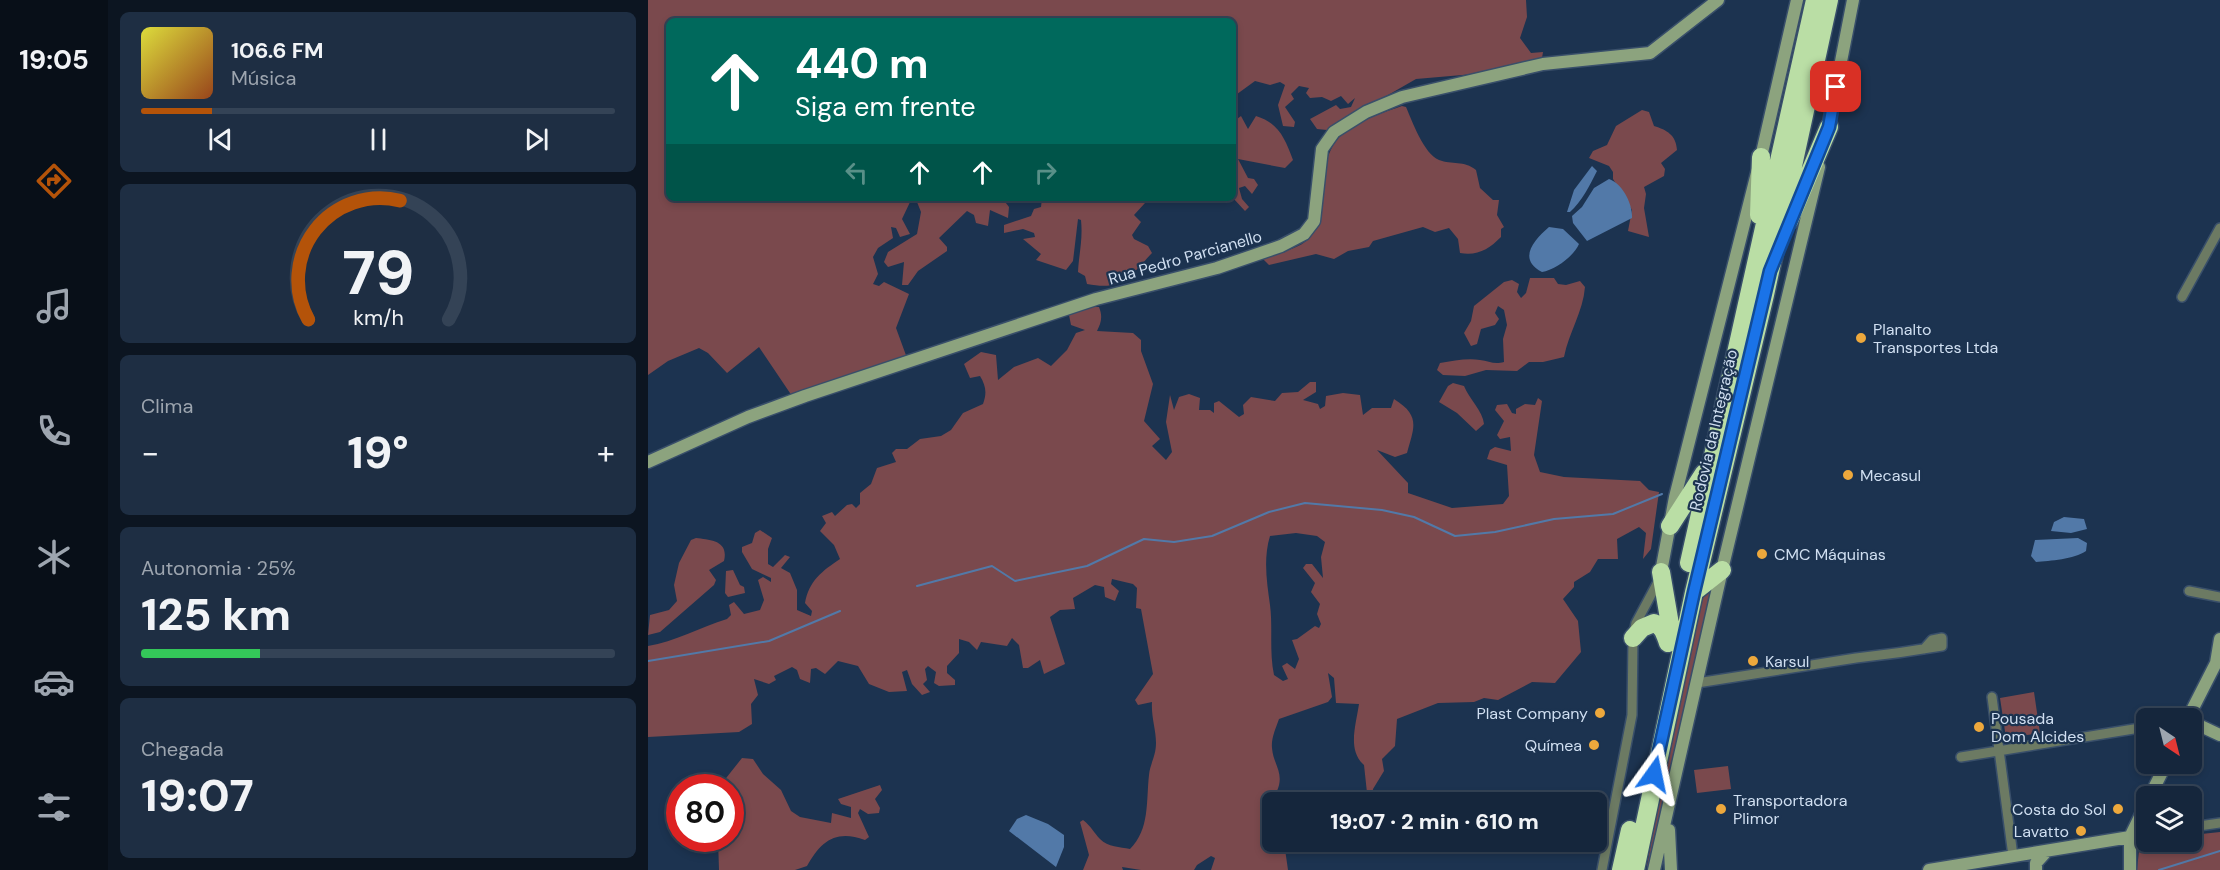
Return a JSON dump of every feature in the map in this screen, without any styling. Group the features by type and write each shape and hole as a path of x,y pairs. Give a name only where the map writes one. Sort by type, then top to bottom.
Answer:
{"highway":[{"name":"Rodovia da Integração","path":"1621,870 1815,0"},
{"name":"Rodovia da Integração","path":"1638,864 1694,592 1770,271 1829,0"},
{"path":"1770,271 1829,127"},
{"path":"1749,289 1760,213 1761,157"},
{"path":"1670,526 1711,461"},
{"path":"1694,592 1722,570"},
{"path":"1661,572 1671,643"},
{"path":"1633,638 1649,623 1659,624 1671,643"}],"street":[{"name":"Rua Pedro Parcianello","path":"650,459 748,417 805,396 1096,299 1217,268 1281,246 1304,234 1314,221 1322,149 1334,132 1366,112 1402,97 1543,64 1650,53 1718,0"},
{"path":"1602,870 1632,715 1633,638 1636,623 1655,591 1661,572 1670,526 1745,212 1761,157 1797,0"},
{"path":"1654,870 1668,817 1722,570 1829,127 1853,0"},
{"path":"2182,297 2220,228"},
{"path":"2189,591 2220,597"},
{"path":"2193,708 2216,663 2220,639"},
{"path":"1697,683 1852,660 1866,661 1870,658 1924,649"},
{"path":"1992,697 2013,856"},
{"path":"2202,727 2220,735"},
{"path":"1961,757 2136,729"},
{"path":"1668,817 1671,870"},
{"path":"2202,826 2220,823"},
{"path":"2130,868 2130,837 2136,825"},
{"path":"1929,870 2136,836"},
{"path":"2110,841 2120,848 2130,868"},
{"path":"2026,854 2036,866 2047,851"}],"shaded area":[{"path":"648,0 1526,0 1527,17 1520,38 1531,53 1543,52 1542,58 1474,74 1416,79 1327,130 1317,129 1310,119 1336,105 1340,109 1351,107 1355,98 1348,104 1341,96 1331,101 1322,97 1310,98 1306,93 1309,88 1299,86 1291,94 1294,99 1285,107 1295,122 1294,127 1283,126 1278,105 1285,85 1280,82 1270,85 1255,81 1236,95 1236,18 666,18 666,201 911,201 902,219 910,234 900,237 896,228 891,227 893,238 878,248 873,257 878,274 873,284 879,286 884,282 909,294 896,328 907,358 792,396 759,347 727,373 708,353 699,348 668,361 648,375"},
{"path":"1402,106 1406,107 1419,136 1434,157 1476,170 1480,188 1493,200 1499,200 1497,215 1504,227 1501,229 1501,237 1483,251 1460,253 1458,239 1449,228 1435,232 1423,227 1373,241 1369,247 1348,251 1334,259 1316,254 1269,265 1263,259 1300,245 1312,234 1318,220 1327,160 1333,146 1341,136 1364,120"},
{"path":"1642,110 1649,112 1654,126 1667,131 1673,137 1677,150 1661,163 1665,169 1664,176 1644,187 1646,194 1644,208 1649,237 1628,231 1632,210 1613,179 1613,172 1609,166 1589,158 1593,151 1607,145 1616,126"},
{"path":"1241,116 1248,129 1256,116 1276,127 1293,160 1285,168 1238,159 1248,178 1254,179 1258,185 1252,194 1245,186 1239,188 1242,199 1249,207 1245,211 1236,201 1236,120"},
{"path":"914,201 1004,201 1009,207 1008,218 990,210 988,226 976,223 974,215 967,211 939,238 947,247 947,251 918,271 908,285 902,285 904,262 888,267 884,262 888,252 917,234 921,212 917,202"},
{"path":"1042,201 1145,201 1134,215 1141,222 1132,235 1134,239 1148,246 1152,253 1131,275 1117,284 1099,286 1087,284 1085,276 1078,272 1081,220 1078,219 1073,261 1066,270 1036,260 1041,254 1023,239 1035,237 1034,233 1023,229 1004,233 1004,225 1031,216 1034,209 1041,207"},
{"path":"1530,278 1554,278 1558,284 1566,285 1580,281 1585,287 1582,305 1564,357 1543,362 1529,362 1517,371 1486,370 1465,376 1443,375 1437,370 1440,363 1460,360 1504,362 1503,339 1507,325 1504,310 1498,306 1495,313 1499,319 1495,325 1481,329 1477,344 1471,346 1464,333 1471,321 1474,306 1504,282 1512,280 1519,284 1517,292 1521,298 1526,293"},
{"path":"1088,307 1099,307 1101,320 1097,331 1133,333 1141,340 1141,351 1153,384 1144,421 1160,439 1152,446 1166,460 1172,452 1166,422 1170,395 1174,410 1179,397 1189,394 1200,398 1199,410 1210,410 1214,413 1214,403 1219,401 1239,417 1244,414 1243,405 1251,397 1275,401 1282,393 1298,392 1310,382 1316,382 1316,392 1303,400 1318,404 1320,409 1325,406 1326,396 1343,393 1360,395 1363,415 1372,408 1391,408 1394,399 1403,405 1412,417 1413,423 1407,453 1395,457 1377,450 1408,483 1408,493 1452,508 1503,504 1509,496 1507,465 1487,459 1490,450 1495,447 1511,451 1510,437 1500,439 1497,435 1504,421 1495,410 1497,405 1507,404 1512,413 1516,414 1516,409 1525,404 1535,405 1538,398 1542,401 1534,455 1540,472 1564,477 1640,481 1649,490 1659,492 1651,549 1643,559 1646,533 1639,527 1617,539 1618,559 1598,559 1590,572 1574,582 1574,587 1563,599 1578,621 1581,652 1555,683 1532,682 1498,700 1484,698 1474,702 1438,703 1397,719 1395,746 1382,759 1384,771 1373,792 1367,792 1364,765 1354,745 1359,704 1336,703 1334,678 1328,673 1332,697 1328,702 1279,719 1273,737 1273,754 1280,779 1277,791 1262,792 1262,852 1285,852 1288,870 1211,870 1215,858 1211,856 1197,865 1194,870 1141,870 1122,867 1123,870 1083,870 1089,855 1080,822 1083,820 1103,842 1110,845 1130,849 1141,833 1147,805 1150,771 1156,748 1152,702 1138,705 1135,700 1153,674 1141,609 1136,608 1137,588 1133,584 1112,579 1111,584 1119,591 1115,601 1105,597 1104,587 1095,585 1073,598 1075,609 1060,610 1050,617 1065,664 1044,674 1040,660 1028,668 1023,668 1019,645 1012,638 1007,646 981,642 977,650 969,642 959,639 959,653 947,666 947,673 955,680 955,685 939,686 934,683 936,672 928,666 925,669 927,680 923,684 930,692 922,695 912,684 907,670 902,672 907,691 889,692 869,684 858,666 838,661 825,674 816,668 811,669 810,683 800,679 797,670 792,667 774,676 776,680 769,684 754,679 758,695 751,704 752,724 739,732 648,737 648,646 727,619 731,615 729,605 734,602 744,614 760,610 764,600 758,580 763,577 771,582 771,578 752,569 742,552 742,547 752,543 755,533 760,530 772,538 768,549 768,564 773,567 785,555 790,557 781,568 790,573 797,590 797,610 811,616 812,611 805,603 813,583 822,572 840,559 834,545 820,531 826,523 822,516 832,512 835,516 847,505 852,504 856,508 860,504 860,493 871,484 877,468 896,462 892,453 896,449 907,449 920,439 941,436 951,430 963,413 983,404 985,386 980,376 970,378 964,364 981,352 996,355 998,380 1014,367 1038,358 1051,366 1067,350 1076,333 1085,330 1071,325 1069,315","holes":["1296,533 1317,536 1325,542 1321,557 1323,578 1312,564 1306,564 1303,568 1315,583 1311,592 1320,604 1317,614 1321,624 1319,628 1315,626 1292,640 1299,659 1295,669 1287,663 1282,666 1288,679 1283,681 1274,675 1271,648 1271,614 1266,571 1270,536"]},
{"path":"1453,383 1464,386 1481,414 1484,424 1476,431 1457,413 1439,402 1448,386"},
{"path":"696,538 717,542 724,549 724,561 709,570 716,580 714,585 660,632 648,635 650,615 669,610 677,601 674,585 679,563 691,540"},
{"path":"733,570 740,585 744,587 745,593 728,597 725,593 726,571"},
{"path":"1713,583 1650,869 1647,866 1658,802 1704,592"},
{"path":"2034,692 2040,733 2006,738 2000,698"},
{"path":"742,758 753,759 763,774 781,790 791,811 800,817 831,823 832,813 851,818 851,807 841,804 838,799 880,785 882,790 875,799 880,808 879,813 868,814 860,809 858,813 869,837 865,840 846,836 830,840 818,850 807,866 795,870 719,870 718,852 744,852 744,774 729,774"},
{"path":"1728,766 1731,789 1697,793 1694,770"},
{"path":"2220,832 2220,870 2137,870 2139,852 2202,852 2202,834"}],"water":[{"path":"1592,166 1597,171 1592,182 1578,203 1570,212 1567,212 1574,190"},
{"path":"1609,179 1614,181 1626,195 1631,207 1632,218 1587,241 1573,223 1572,216 1582,207 1594,188"},
{"path":"1549,227 1563,229 1579,244 1563,262 1542,272 1530,261 1529,255 1538,238"},
{"path":"2064,517 2084,519 2087,529 2071,533 2051,531 2054,522"},
{"path":"2078,538 2087,543 2086,551 2081,554 2036,562 2031,556 2035,540"},
{"path":"1026,815 1048,824 1064,835 1064,847 1056,867 1009,831 1017,819"}],"waterway":[{"path":"917,586 992,566 1015,581 1087,566 1144,539 1174,542 1212,536 1269,512 1305,503 1382,510 1414,517 1455,536 1495,532 1554,519 1613,514 1662,494"},
{"path":"648,661 769,641 840,611"},
{"path":"2159,870 2220,851"}],"place":[{"name":"Planalto Transportes Ltda","path":"1861,338"},
{"name":"Mecasul","path":"1848,475"},
{"name":"CMC Máquinas","path":"1762,554"},
{"name":"Karsul","path":"1753,661"},
{"name":"Plast Company","path":"1600,713"},
{"name":"Pousada Dom Alcides","path":"1979,727"},
{"name":"Químea","path":"1594,745"},
{"name":"Transportadora Plimor","path":"1721,809"},
{"name":"Costa do Sol","path":"2118,809"},
{"name":"Lavatto","path":"2081,831"}],"route":[{"path":"1654,774 1694,592 1770,271 1786,227 1829,127 1836,87"}]}
